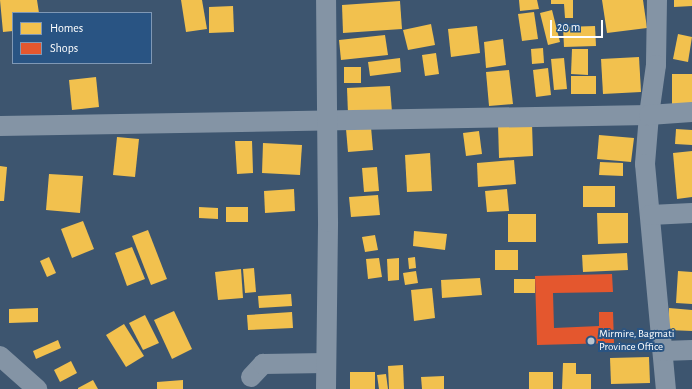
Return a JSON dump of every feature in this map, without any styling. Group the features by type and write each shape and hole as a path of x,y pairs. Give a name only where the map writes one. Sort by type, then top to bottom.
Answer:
{"street":[{"path":"326,0 328,119 326,389"},
{"path":"658,0 656,65 648,115 645,164 666,389"},
{"path":"0,126 328,119 648,115 692,112"},
{"path":"650,215 692,213"},
{"path":"663,351 692,350"},
{"path":"0,356 37,389"},
{"path":"251,377 263,364 326,363"}],"building: Homes":[{"path":"0,0 37,0 39,12 12,12 12,31 3,32"},
{"path":"181,0 202,0 207,29 186,32"},
{"path":"519,0 537,0 539,9 520,11"},
{"path":"551,0 573,0 573,18 565,18 564,4 551,4"},
{"path":"602,0 643,0 647,28 607,33"},
{"path":"674,0 692,0 692,6 674,7"},
{"path":"400,1 402,29 343,33 342,5"},
{"path":"233,6 234,32 209,33 209,7"},
{"path":"552,10 560,42 548,45 540,13"},
{"path":"534,12 538,39 522,41 518,14"},
{"path":"431,24 435,45 408,50 403,30"},
{"path":"477,26 480,53 451,57 448,29"},
{"path":"595,26 596,46 564,47 563,27"},
{"path":"678,34 692,37 688,62 673,59"},
{"path":"385,35 388,55 341,60 339,40"},
{"path":"503,39 506,65 486,68 484,42"},
{"path":"543,48 544,63 532,64 531,49"},
{"path":"572,49 588,49 588,75 571,74"},
{"path":"436,53 439,74 425,76 422,55"},
{"path":"639,57 641,92 603,94 601,59"},
{"path":"400,58 401,72 370,76 368,62"},
{"path":"564,58 567,89 554,90 551,59"},
{"path":"344,67 361,67 361,83 344,83"},
{"path":"548,68 551,95 536,97 533,70"},
{"path":"509,70 513,104 489,106 486,72"},
{"path":"672,74 692,74 692,106 672,105"},
{"path":"571,76 596,76 596,94 571,94"},
{"path":"96,77 99,107 72,110 69,80"},
{"path":"390,86 392,112 348,114 347,88"},
{"path":"532,123 533,156 499,158 498,124"},
{"path":"371,127 373,150 348,152 346,129"},
{"path":"676,129 692,130 692,145 675,144"},
{"path":"479,131 482,154 466,156 463,133"},
{"path":"599,135 634,138 631,162 597,159"},
{"path":"117,137 139,139 135,177 113,175"},
{"path":"235,141 252,141 253,173 237,174"},
{"path":"263,143 302,145 300,175 262,173"},
{"path":"692,151 692,197 677,199 673,153"},
{"path":"430,153 432,191 407,192 405,155"},
{"path":"514,160 516,184 478,187 477,163"},
{"path":"600,162 623,163 623,176 599,175"},
{"path":"0,166 7,167 4,201 0,201"},
{"path":"377,167 379,191 364,192 362,168"},
{"path":"49,174 83,176 80,213 46,210"},
{"path":"583,186 615,186 615,207 583,207"},
{"path":"294,189 295,211 265,213 264,191"},
{"path":"507,189 509,211 487,212 485,191"},
{"path":"378,195 380,215 351,217 349,197"},
{"path":"199,207 218,208 218,219 199,218"},
{"path":"226,207 248,207 248,222 226,222"},
{"path":"597,213 628,213 628,243 598,244"},
{"path":"508,214 536,214 536,242 508,242"},
{"path":"83,221 94,249 72,258 61,229"},
{"path":"148,230 167,279 151,285 132,236"},
{"path":"414,231 447,234 445,250 413,246"},
{"path":"375,235 378,250 365,252 362,237"},
{"path":"132,247 145,279 127,286 115,253"},
{"path":"495,250 518,250 518,270 495,270"},
{"path":"627,253 628,270 583,272 582,255"},
{"path":"49,257 56,273 47,277 40,261"},
{"path":"415,257 416,268 409,269 408,258"},
{"path":"379,258 382,277 368,279 366,259"},
{"path":"399,258 399,280 388,281 387,259"},
{"path":"254,268 256,292 245,293 243,269"},
{"path":"241,269 243,298 218,300 215,272"},
{"path":"416,271 418,283 405,285 403,273"},
{"path":"678,271 692,272 692,304 676,303"},
{"path":"480,278 482,295 442,298 441,280"},
{"path":"514,279 535,279 535,293 514,293"},
{"path":"432,288 435,318 414,321 411,290"},
{"path":"291,294 292,306 259,308 258,296"},
{"path":"38,308 38,322 9,323 9,309"},
{"path":"669,308 692,310 692,331 668,330"},
{"path":"174,311 192,349 172,359 154,320"},
{"path":"292,312 293,328 248,330 247,315"},
{"path":"145,315 159,343 143,350 129,323"},
{"path":"124,324 144,356 126,367 106,335"},
{"path":"58,340 61,348 36,359 33,351"},
{"path":"649,357 650,383 611,384 610,358"},
{"path":"71,361 77,373 60,382 54,370"},
{"path":"563,363 576,363 576,374 591,374 591,389 562,389"},
{"path":"403,365 404,389 389,389 388,366"},
{"path":"350,372 375,372 375,389 350,389"},
{"path":"529,372 553,372 553,389 529,389"},
{"path":"386,374 388,389 379,389 377,375"},
{"path":"444,376 444,389 422,389 421,377"},
{"path":"93,380 98,389 78,389 78,388"},
{"path":"183,380 183,389 157,389 157,382"}],"building: Shops":[{"path":"612,274 613,292 553,293 554,328 599,326 599,312 613,312 614,343 537,345 535,276"}],"place":[{"name":"Mirmire, Bagmati Province Office","path":"591,341"}]}
